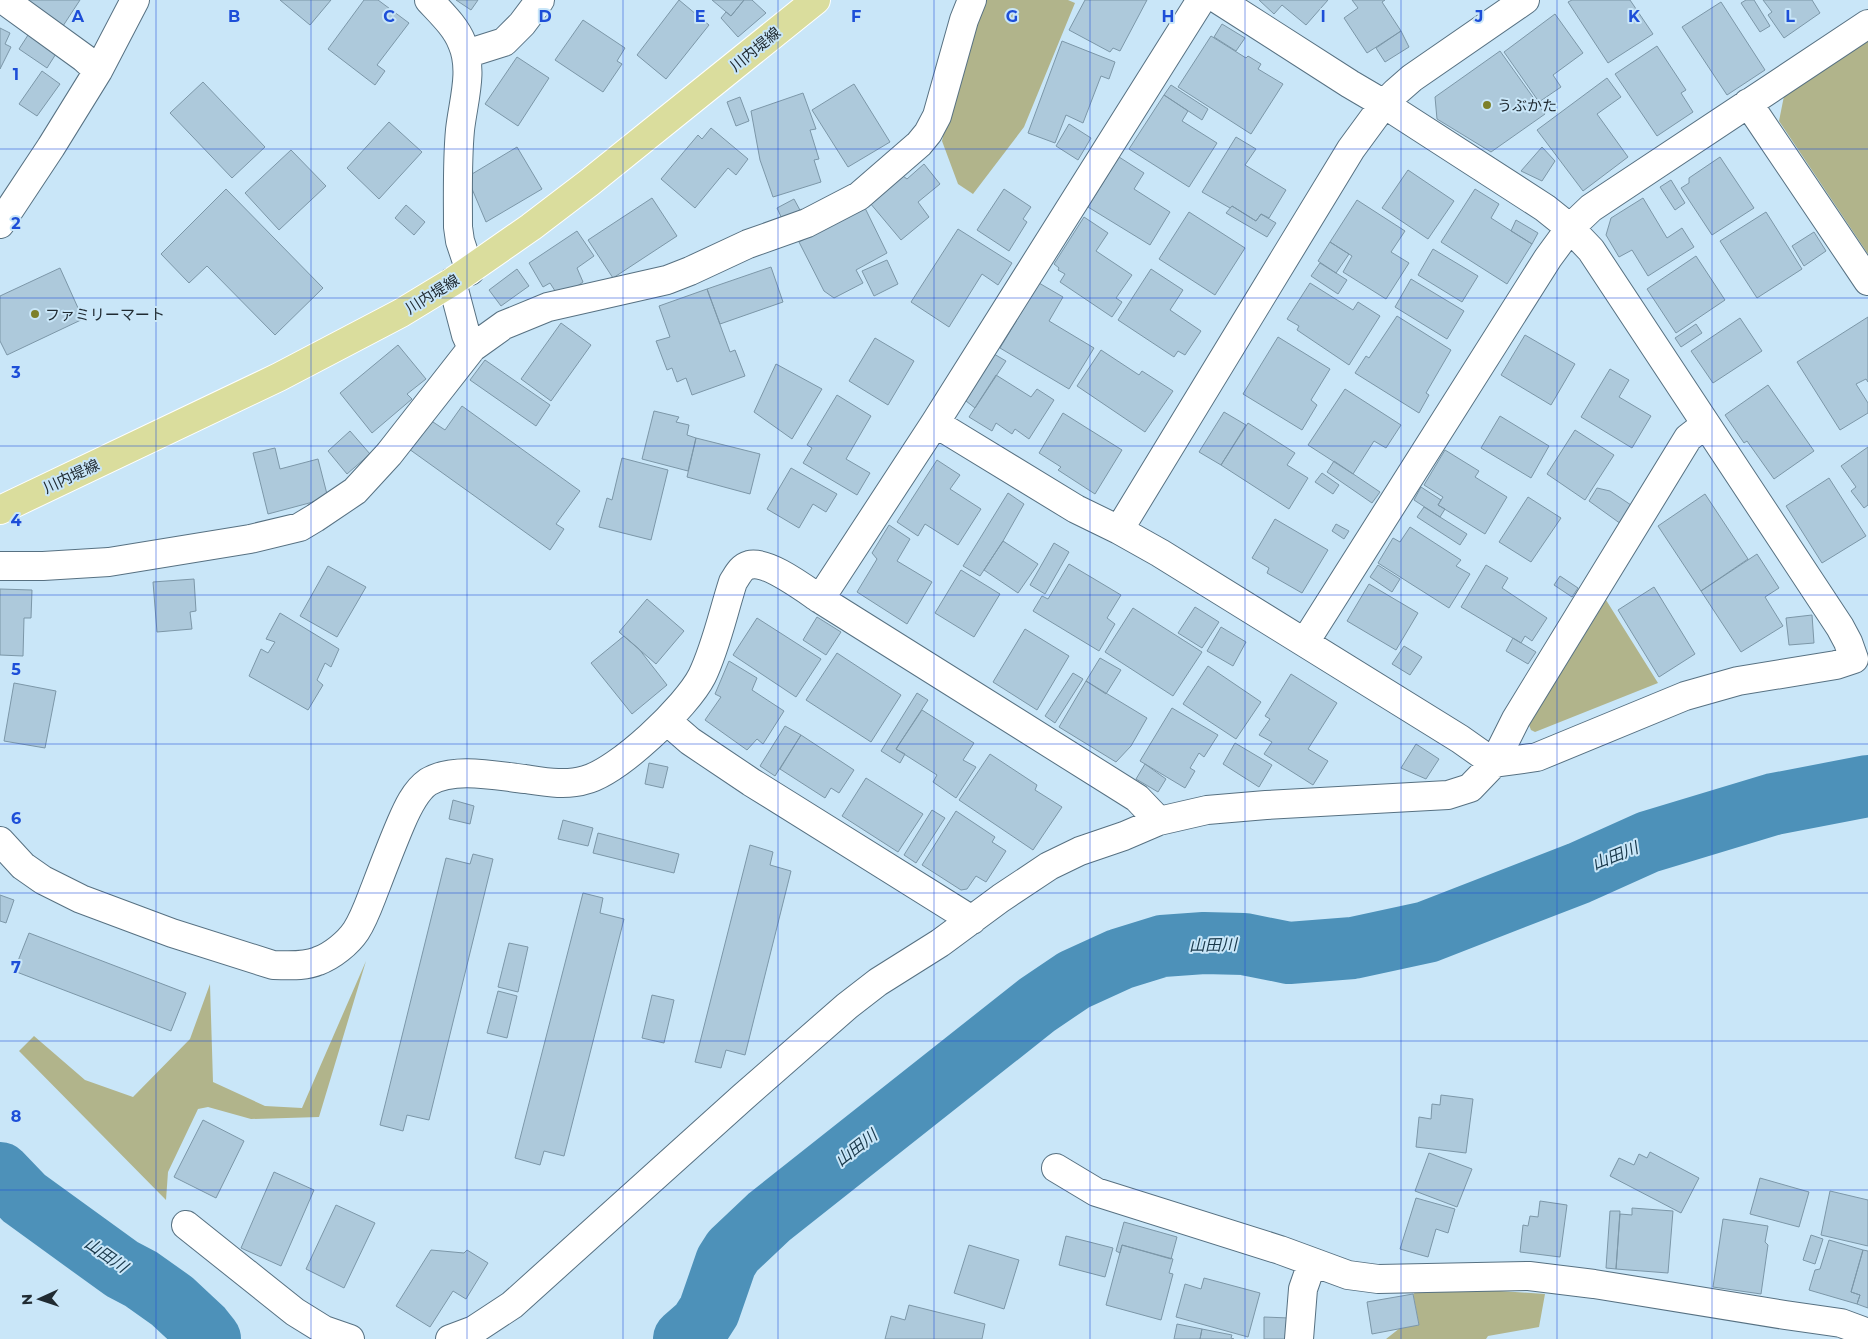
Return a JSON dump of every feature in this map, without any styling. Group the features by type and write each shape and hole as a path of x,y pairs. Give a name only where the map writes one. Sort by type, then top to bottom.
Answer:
{"main road":[{"name":"川内堤線","path":"0,510 287,373 401,313 461,276 590,182 816,0"}],"street":[{"path":"4,0 98,70"},
{"path":"0,224 51,147 98,70 135,0"},
{"path":"429,0 462,42 468,66 460,131 458,227 466,335 472,348"},
{"path":"466,54 504,42 522,24 540,0"},
{"path":"0,566 43,566 109,562 250,539 300,527 355,492 389,454 472,348 504,325 548,307 667,280 748,244 807,223 859,196 919,144 928,133 937,116 964,20 972,0"},
{"path":"820,599 935,423 1201,0"},
{"path":"935,423 1076,509 1160,553 1460,739 1494,763 1537,757 1685,696 1738,681 1836,665 1854,659 1840,627 1591,250 1570,228 1545,208 1219,0"},
{"path":"1119,530 1351,149 1384,104 1412,78 1525,0"},
{"path":"1305,642 1542,267 1570,228 1591,208 1868,24"},
{"path":"1748,103 1868,281"},
{"path":"450,1339 474,1330 512,1305 847,1006 878,982 1050,866 1080,851 1124,836 1159,820 1208,810 1266,804 1448,794 1470,788 1494,763 1516,719 1688,438 1706,424"},
{"path":"0,841 23,866 43,880 81,899 172,933 273,966 299,965 318,961 344,945 355,933 363,919 389,850 408,808 418,792 428,782 443,777 477,773 564,783 586,780 604,772 667,721 686,699 701,678 708,663 733,582 740,571 748,565 760,564 820,599 1137,798 1159,820"},
{"path":"667,721 690,742 751,782 972,920"},
{"path":"1056,1168 1096,1192 1280,1250 1348,1275 1378,1279 1529,1276 1594,1284 1841,1323 1868,1333"},
{"path":"186,1225 294,1312 324,1330 350,1339"},
{"path":"1299,1339 1302,1289 1312,1263"}],"green space":[{"path":"979,0 1068,0 1075,3 1024,127 973,194 958,184 942,141 952,93"},
{"path":"1868,40 1868,254 1779,121 1784,96"},
{"path":"1606,600 1658,683 1535,732 1531,730 1529,725"},
{"path":"366,961 319,1117 251,1119 208,1107 198,1109 168,1172 166,1200 19,1051 34,1036 85,1080 133,1097 190,1039 210,984 213,1082 265,1106 302,1108"},
{"path":"1427,1286 1545,1294 1539,1327 1488,1336 1486,1339 1386,1339 1400,1328 1419,1325 1413,1294"}],"building":[{"path":"18,0 80,0 61,29"},
{"path":"280,0 331,0 310,25"},
{"path":"364,0 378,0 409,23 377,65 385,71 375,85 328,49"},
{"path":"456,0 478,0 471,10"},
{"path":"679,0 709,25 666,79 637,55"},
{"path":"712,0 744,0 731,16"},
{"path":"744,0 752,0 766,13 738,37 721,18 726,12 731,16"},
{"path":"1085,0 1147,0 1120,51 1113,48 1110,52 1069,30"},
{"path":"1259,0 1328,0 1306,25 1282,5 1274,14"},
{"path":"1352,0 1385,0 1382,2 1401,31 1367,53 1344,18 1358,8"},
{"path":"1572,0 1630,0 1653,34 1608,63 1568,2"},
{"path":"1746,0 1754,0 1770,26 1760,32 1741,3"},
{"path":"1763,0 1812,0 1820,13 1784,38 1768,15 1772,12"},
{"path":"1721,2 1765,70 1727,95 1682,27"},
{"path":"1555,14 1583,53 1553,75 1561,87 1539,102 1504,52"},
{"path":"583,20 625,48 617,61 622,64 603,92 555,60"},
{"path":"1222,24 1245,38 1236,51 1214,37"},
{"path":"0,28 10,33 5,44 11,47 0,69"},
{"path":"1401,31 1409,47 1385,62 1376,48"},
{"path":"30,32 59,49 47,68 19,49"},
{"path":"1211,36 1246,58 1248,56 1261,64 1258,69 1283,84 1251,134 1178,87"},
{"path":"1062,41 1115,62 1109,79 1101,76 1083,123 1066,115 1055,143 1028,133"},
{"path":"1657,46 1686,90 1681,93 1693,112 1657,136 1615,74"},
{"name":"うぶかた","path":"1500,51 1545,114 1491,152 1437,119 1435,97"},
{"path":"517,57 549,78 518,126 485,104"},
{"path":"42,71 60,84 37,116 19,104"},
{"path":"1607,78 1621,97 1597,114 1628,157 1583,191 1537,130"},
{"path":"203,82 265,147 232,178 170,113"},
{"path":"854,84 890,142 848,167 812,110"},
{"path":"1171,85 1208,109 1202,120 1164,95"},
{"path":"803,93 816,129 810,130 819,159 814,160 821,182 773,197 760,160 751,111"},
{"path":"1164,95 1188,111 1182,121 1217,143 1189,187 1129,149"},
{"path":"740,97 749,121 736,126 727,102"},
{"path":"389,122 422,152 379,199 347,168"},
{"path":"1069,124 1091,138 1078,160 1056,146"},
{"path":"711,128 748,159 736,175 728,168 695,208 661,179 698,135 702,139"},
{"path":"1236,137 1256,149 1245,165 1286,190 1269,218 1261,214 1256,221 1232,206 1230,208 1202,192"},
{"path":"517,147 542,189 486,222 467,177"},
{"path":"1542,147 1555,161 1542,181 1521,171"},
{"path":"291,150 326,186 279,230 245,193"},
{"path":"1119,157 1144,173 1134,189 1170,212 1150,245 1088,207"},
{"path":"1720,157 1754,208 1712,235 1681,188 1689,183 1689,178"},
{"path":"924,164 940,184 918,202 929,217 901,240 870,203 903,176 907,179"},
{"path":"1408,170 1454,201 1428,239 1382,208"},
{"path":"1671,180 1685,203 1675,210 1660,187"},
{"path":"226,189 323,288 275,335 207,266 189,283 161,254"},
{"path":"1004,189 1031,207 1023,219 1027,222 1009,251 977,230"},
{"path":"1475,189 1499,204 1491,218 1532,244 1507,284 1441,242"},
{"path":"652,198 677,236 613,278 588,240"},
{"path":"1643,198 1667,238 1682,228 1694,247 1648,276 1632,250 1619,257 1606,235 1611,218"},
{"path":"794,199 801,212 783,221 777,208"},
{"path":"1357,200 1405,231 1391,252 1409,263 1386,299 1343,272 1352,256 1330,242"},
{"path":"406,205 425,222 414,235 395,218"},
{"path":"1232,206 1256,221 1261,214 1276,223 1267,237 1226,213"},
{"path":"865,208 887,253 856,270 863,283 834,298 824,291 799,242"},
{"path":"1189,212 1245,248 1215,295 1159,259"},
{"path":"1766,212 1802,269 1757,298 1720,241"},
{"path":"1084,217 1108,233 1096,251 1132,275 1116,298 1122,302 1112,317 1060,282 1065,274 1058,270 1059,268 1054,264"},
{"path":"1516,220 1538,233 1532,244 1511,231"},
{"path":"958,229 1012,263 998,285 982,274 949,327 911,302"},
{"path":"577,231 594,256 577,268 583,282 569,292 557,294 550,283 543,287 529,263"},
{"path":"1814,232 1826,251 1804,266 1792,246"},
{"path":"1330,242 1349,254 1336,273 1318,261"},
{"path":"1433,249 1478,276 1462,302 1418,275"},
{"path":"1696,256 1725,300 1676,333 1647,289"},
{"path":"887,260 898,284 874,296 862,271"},
{"path":"1320,263 1347,280 1338,294 1311,276"},
{"path":"771,267 783,302 720,324 707,289"},
{"path":"60,268 83,319 7,355 0,341 0,296"},
{"path":"517,269 529,286 501,306 489,290"},
{"path":"1151,269 1183,290 1170,310 1201,331 1185,355 1178,351 1174,357 1118,320"},
{"path":"1411,279 1464,311 1447,339 1395,307"},
{"path":"1039,283 1063,297 1049,321 1094,348 1069,389 1000,348"},
{"path":"1310,283 1353,310 1358,302 1380,316 1349,365 1297,330 1299,326 1287,319"},
{"path":"707,289 730,352 735,350 745,376 692,395 686,378 677,382 672,368 667,370 656,341 670,337 659,306"},
{"path":"1397,316 1451,350 1426,393 1429,395 1419,413 1355,373 1366,356 1369,358"},
{"path":"1868,317 1868,382 1866,379 1856,384 1868,403 1868,413 1840,430 1797,362"},
{"path":"1740,318 1762,351 1713,383 1691,351"},
{"path":"561,323 591,345 551,401 521,379"},
{"path":"1696,324 1702,333 1681,347 1675,338"},
{"path":"1525,335 1575,364 1551,405 1501,375"},
{"path":"1278,337 1330,369 1311,400 1317,405 1302,430 1243,394"},
{"path":"875,338 914,361 888,405 849,381"},
{"path":"398,345 426,379 407,394 412,399 372,433 340,393"},
{"path":"1101,350 1139,375 1142,371 1173,391 1145,432 1077,386"},
{"path":"994,354 1006,361 975,408 966,401"},
{"path":"485,360 550,405 536,426 470,380"},
{"path":"776,364 822,389 792,439 754,412"},
{"path":"1610,369 1629,380 1619,397 1651,416 1632,448 1581,417"},
{"path":"996,375 1031,397 1037,389 1054,400 1029,439 1015,429 1012,434 996,423 992,431 969,417"},
{"path":"1768,385 1814,451 1774,479 1747,441 1744,443 1725,415"},
{"path":"1345,389 1401,425 1386,448 1374,441 1353,474 1308,445"},
{"path":"837,395 871,416 846,459 870,473 857,495 803,463 812,448 807,445"},
{"path":"462,406 580,491 556,524 564,529 550,550 409,449 430,420 445,430"},
{"path":"654,411 679,417 676,422 689,425 687,435 696,438 688,471 642,459"},
{"path":"1224,412 1246,425 1221,465 1199,452"},
{"path":"1063,413 1122,450 1095,494 1058,470 1061,467 1039,453"},
{"path":"1500,416 1549,446 1531,478 1481,448"},
{"path":"1248,423 1295,453 1287,465 1308,478 1289,509 1221,465"},
{"path":"1575,430 1614,455 1585,500 1547,474"},
{"path":"350,431 370,454 347,474 328,451"},
{"path":"696,438 760,454 750,494 687,477"},
{"path":"1868,447 1868,505 1864,508 1851,491 1856,487 1841,466"},
{"path":"275,448 280,469 318,459 328,498 268,514 253,453"},
{"path":"1445,450 1479,471 1475,477 1507,497 1485,534 1438,505 1443,497 1424,485"},
{"path":"622,458 668,470 651,540 599,527 607,498 612,500"},
{"path":"937,460 960,475 950,489 981,509 958,545 925,524 918,536 897,522"},
{"path":"1334,461 1380,492 1372,503 1327,472"},
{"path":"791,468 837,494 826,512 813,504 799,528 767,509"},
{"path":"1322,473 1339,485 1333,494 1315,482"},
{"path":"1829,478 1866,536 1822,563 1786,506"},
{"path":"1421,487 1441,500 1438,505 1445,509 1440,517 1414,500"},
{"path":"1597,488 1610,491 1631,505 1621,524 1589,501"},
{"path":"1008,493 1024,504 980,576 963,566"},
{"path":"1705,494 1748,559 1701,591 1658,526"},
{"path":"1528,497 1561,518 1531,562 1499,542"},
{"path":"1424,507 1467,534 1460,545 1417,517"},
{"path":"1275,519 1328,550 1302,593 1267,573 1269,568 1252,558"},
{"path":"1336,524 1349,531 1344,539 1332,531"},
{"path":"889,525 910,539 897,561 932,582 907,624 857,592 877,559 872,553"},
{"path":"1410,527 1461,560 1456,566 1470,574 1449,608 1378,563 1393,538 1400,542"},
{"path":"1003,541 1038,564 1018,593 984,570"},
{"path":"1054,543 1069,552 1045,594 1030,585"},
{"path":"1757,554 1779,588 1765,597 1783,626 1741,652 1701,591"},
{"path":"1069,564 1121,595 1107,618 1115,624 1099,651 1033,611 1042,596 1048,599"},
{"path":"1378,565 1400,579 1392,592 1370,577"},
{"path":"1486,565 1508,578 1502,588 1547,618 1532,641 1525,636 1521,643 1461,607"},
{"path":"328,566 366,587 337,637 300,616"},
{"path":"961,570 1000,594 974,637 935,613"},
{"path":"1560,576 1578,588 1572,597 1554,585"},
{"path":"194,579 196,611 190,612 192,629 157,632 153,582"},
{"path":"1369,584 1418,613 1396,650 1347,621"},
{"path":"1654,587 1695,654 1659,677 1618,610"},
{"path":"0,589 32,590 31,618 24,618 23,656 0,655"},
{"path":"647,599 684,631 656,664 619,632"},
{"path":"1195,607 1219,622 1202,648 1178,633"},
{"path":"1133,608 1202,652 1173,696 1105,652"},
{"path":"280,613 339,649 331,667 325,663 317,680 323,685 308,710 249,676 261,649 268,653 275,642 266,639"},
{"path":"1812,615 1814,643 1789,645 1786,618"},
{"path":"817,617 841,632 826,655 803,640"},
{"path":"757,618 821,659 796,697 733,655"},
{"path":"1221,627 1246,642 1233,666 1207,651"},
{"path":"1025,629 1069,656 1037,710 993,682"},
{"path":"624,636 639,649 667,685 632,714 591,663"},
{"path":"1513,638 1536,652 1528,664 1506,651"},
{"path":"1404,646 1422,657 1410,675 1392,664"},
{"path":"837,653 901,695 871,742 806,700"},
{"path":"1100,658 1121,670 1106,694 1086,681"},
{"path":"729,661 757,678 752,690 784,711 763,744 757,739 747,750 705,720 721,697 715,694"},
{"path":"1208,666 1261,702 1236,739 1183,704"},
{"path":"1073,673 1083,679 1055,723 1045,716"},
{"path":"1291,674 1337,703 1308,749 1328,761 1313,785 1264,754 1272,742 1259,735 1270,719 1265,716"},
{"path":"1086,681 1147,718 1131,746 1116,762 1059,727"},
{"path":"14,683 56,691 45,748 4,741"},
{"path":"917,693 928,700 896,749 905,754 900,763 881,751"},
{"path":"1172,708 1218,735 1204,757 1199,753 1190,768 1195,771 1185,788 1140,761"},
{"path":"922,710 974,743 963,760 976,767 956,798 933,782 937,775 896,749"},
{"path":"785,726 801,735 775,776 760,766"},
{"path":"801,735 854,770 839,793 831,788 825,798 780,769"},
{"path":"1235,743 1272,765 1259,787 1223,764"},
{"path":"1416,744 1439,759 1426,779 1401,768"},
{"path":"990,754 1037,785 1035,790 1062,807 1033,850 959,800"},
{"path":"649,763 668,767 663,788 645,784"},
{"path":"1145,764 1166,779 1158,792 1136,779"},
{"path":"866,778 923,814 898,852 842,816"},
{"path":"453,800 474,806 470,824 449,819"},
{"path":"932,810 945,818 916,863 904,855"},
{"path":"956,811 995,837 992,842 1006,851 986,882 976,876 967,889 961,890 922,865"},
{"path":"563,820 593,828 588,846 558,839"},
{"path":"598,833 679,854 674,873 593,853"},
{"path":"750,845 773,852 770,865 791,871 745,1055 726,1050 721,1068 695,1062"},
{"path":"473,854 493,859 429,1120 407,1115 403,1131 380,1125 446,858 470,864"},
{"path":"583,893 603,898 600,913 624,919 564,1156 544,1151 540,1165 515,1158"},
{"path":"0,895 14,900 6,923 0,921"},
{"path":"29,933 186,993 171,1031 14,971"},
{"path":"509,943 528,947 518,992 498,987"},
{"path":"498,991 517,996 507,1038 487,1033"},
{"path":"652,995 674,1000 664,1043 642,1038"},
{"path":"1441,1095 1473,1099 1466,1153 1416,1147 1419,1117 1431,1119 1432,1104 1440,1105"},
{"path":"203,1120 244,1141 216,1198 174,1177"},
{"path":"1650,1152 1699,1178 1681,1213 1610,1176 1619,1158 1634,1165 1639,1154 1647,1158"},
{"path":"1429,1153 1472,1169 1457,1207 1415,1191"},
{"path":"274,1172 314,1190 281,1266 241,1248"},
{"path":"1760,1178 1809,1192 1799,1227 1750,1214"},
{"path":"1830,1191 1868,1200 1868,1246 1821,1235"},
{"path":"1416,1198 1455,1209 1448,1233 1436,1229 1428,1257 1400,1249"},
{"path":"1540,1201 1567,1205 1560,1257 1520,1252 1523,1225 1528,1226 1530,1216 1538,1217"},
{"path":"336,1205 375,1223 344,1288 306,1269"},
{"path":"1632,1208 1673,1211 1668,1273 1616,1269 1620,1214 1632,1215"},
{"path":"1610,1211 1620,1211 1616,1269 1606,1268"},
{"path":"1723,1219 1768,1226 1765,1242 1768,1245 1761,1294 1713,1287"},
{"path":"1124,1222 1177,1237 1171,1259 1122,1245 1120,1253 1116,1251"},
{"path":"1811,1235 1823,1239 1815,1264 1803,1260"},
{"path":"1066,1236 1113,1248 1105,1277 1059,1265"},
{"path":"1829,1240 1863,1250 1851,1292 1860,1295 1857,1304 1809,1290 1815,1270 1820,1269"},
{"path":"969,1245 1019,1260 1004,1309 954,1293"},
{"path":"1122,1245 1173,1259 1169,1273 1173,1274 1161,1320 1106,1305"},
{"path":"431,1250 464,1253 467,1250 488,1263 466,1299 453,1291 430,1327 396,1306"},
{"path":"1863,1250 1868,1251 1868,1308 1857,1304 1860,1295 1851,1292"},
{"path":"1204,1278 1260,1293 1248,1337 1176,1317 1185,1284 1201,1289"},
{"path":"1413,1294 1419,1325 1372,1334 1367,1302"},
{"path":"909,1305 985,1324 982,1339 885,1339 891,1316 905,1320"},
{"path":"1264,1317 1289,1318 1288,1339 1264,1339"},
{"path":"1177,1324 1202,1329 1200,1339 1174,1339"},
{"path":"1202,1329 1232,1335 1231,1338 1234,1339 1200,1339"}],"waterway":[{"name":"山田川","path":"684,1339 700,1325 709,1311 726,1262 733,1251 769,1217 1037,1005 1074,980 1120,959 1162,946 1204,943 1244,944 1289,953 1353,948 1427,932 1579,873 1648,842 1774,804 1868,786"},
{"name":"山田川","path":"0,1173 24,1198 122,1269 141,1279 172,1301 210,1339"}],"place":[{"name":"うぶかた","path":"1487,105"},
{"name":"ファミリーマート","path":"35,314"}]}
